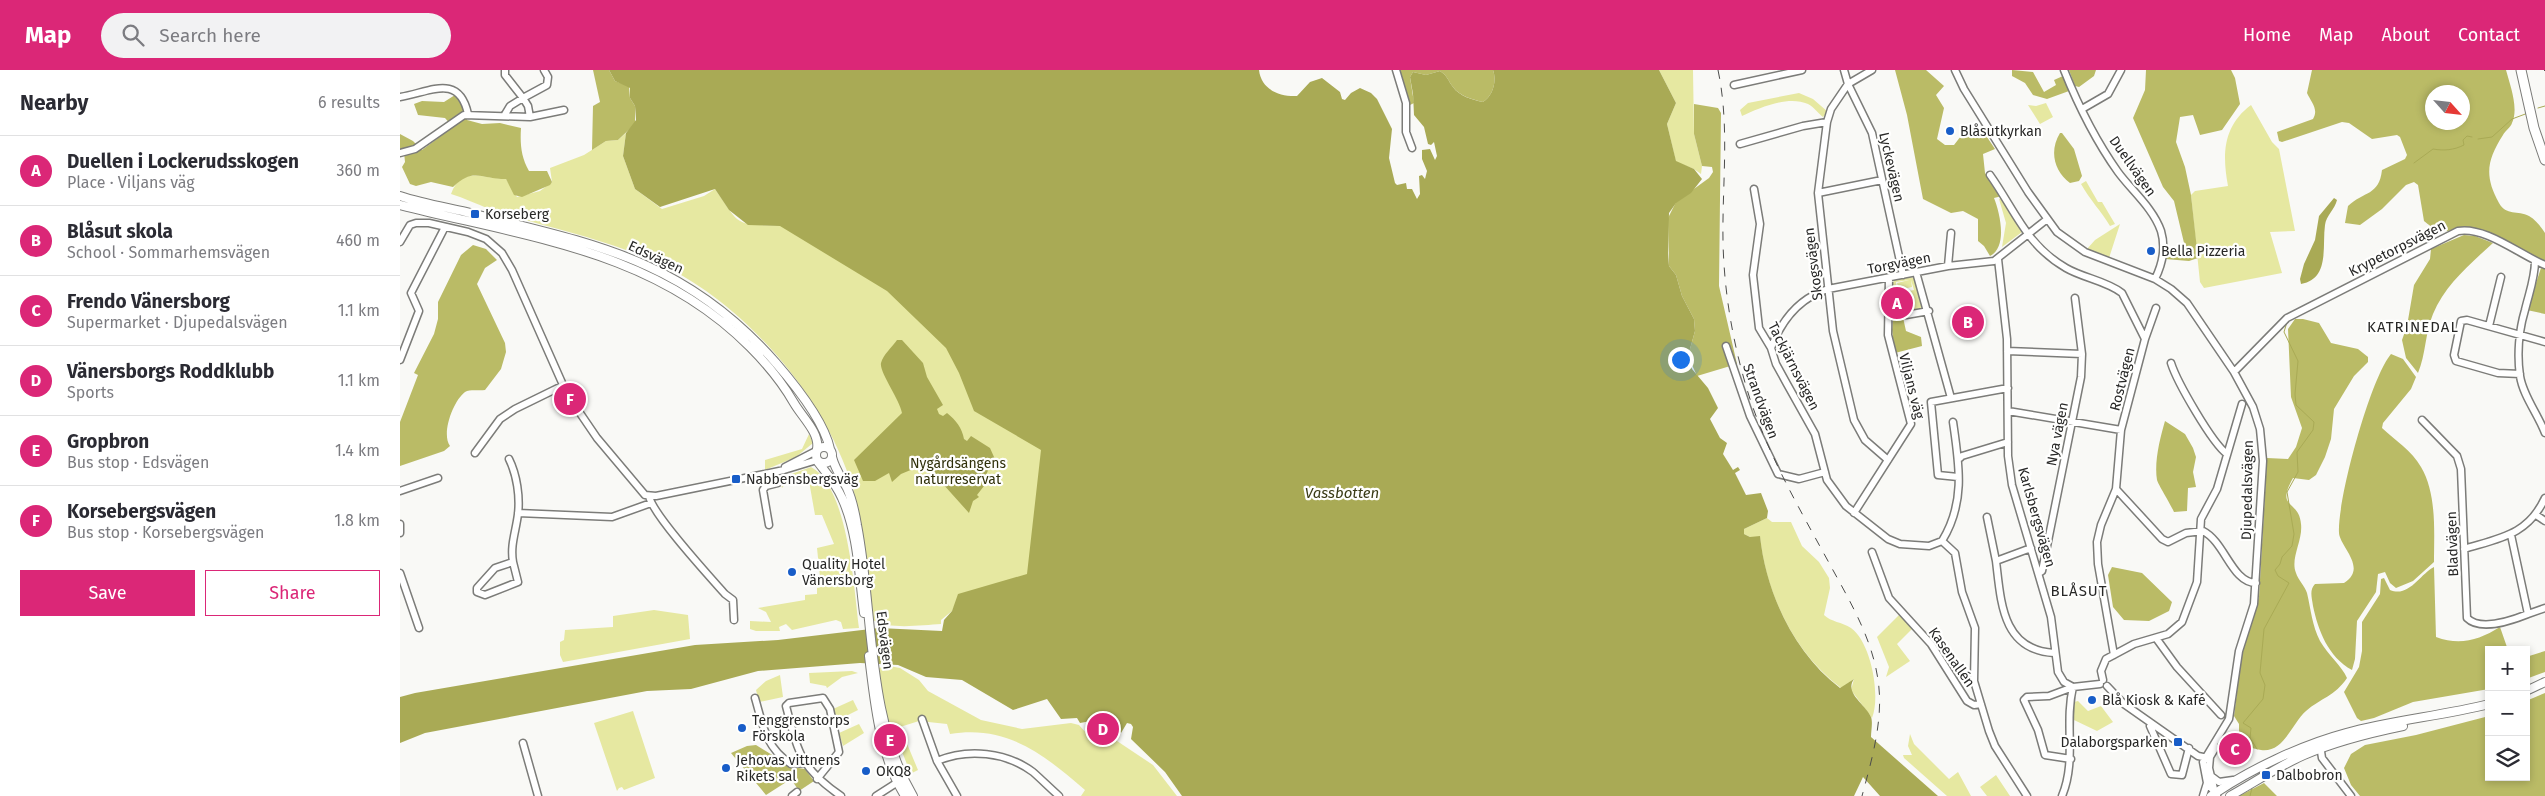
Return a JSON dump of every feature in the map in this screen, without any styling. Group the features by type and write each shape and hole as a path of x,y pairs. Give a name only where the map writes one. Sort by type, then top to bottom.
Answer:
{"highway":[{"path":"2522,70 2530,112 2545,160"},
{"path":"2525,70 2545,148"}],"main road":[{"name":"Edsvägen","path":"400,196 604,248 649,266 690,288 716,305 743,329 786,374 806,402 831,453 835,468 847,489 857,523 875,677 877,721 901,780 905,796"},
{"name":"Edsvägen","path":"400,205 584,250 626,264 660,280 712,312 760,357 786,389 816,436 818,461 838,490 847,514 868,620"},
{"path":"816,450 822,446 831,453 825,463 818,461"},
{"path":"2530,689 2545,682"},
{"path":"2214,795 2241,777 2320,745 2376,726 2485,705"},
{"path":"2230,796 2320,745"},
{"name":"Edsvägen","path":"901,780 913,796"}],"street":[{"path":"502,70 528,106 530,117"},
{"path":"504,116 510,106 547,85 548,76 544,70"},
{"path":"1396,70 1406,103 1406,132 1412,148"},
{"path":"1734,85 1802,70"},
{"name":"Lyckevägen","path":"1844,70 1848,84 1870,127 1903,275"},
{"name":"Skogsvägen","path":"1872,70 1848,84 1834,103 1827,122 1818,193 1835,344 1854,420 1865,440 1888,460"},
{"name":"Djupedalsvägen","path":"1955,70 1964,89 2046,220 2063,238 2080,250 2155,279 2187,303 2234,372 2253,407 2262,440 2263,461 2256,583 2252,614 2239,651 2231,712 2219,739 2207,757 2214,795"},
{"name":"Duellvägen","path":"2064,70 2082,108 2116,170 2157,222 2162,235 2164,252 2155,279"},
{"path":"2082,108 2108,94 2121,70"},
{"path":"400,97 434,89 448,88 462,98 468,114"},
{"path":"400,153 415,149 458,117 468,114 530,117 564,110"},
{"path":"1740,144 1803,126 1827,122"},
{"name":"Rostvägen","path":"1990,175 2028,235 2050,258 2065,267 2122,293 2145,339 2122,430 2116,489 2100,525 2097,550 2114,655"},
{"path":"1818,193 1882,180"},
{"name":"Tackjärnsvägen","path":"1754,188 1760,224 1753,269 1753,289 1760,331 1771,348 1781,374 1813,429 1825,472 1833,490 1854,513 1880,534 1897,543 1929,546 1942,541"},
{"name":"Torgvägen","path":"1771,348 1794,308 1811,295 1828,289 1948,266 1991,262 1998,259 2046,220"},
{"path":"400,242 412,224 420,223 445,227 482,237 494,245 504,256 562,386 597,438 641,492 650,500 706,574 733,600 734,620"},
{"path":"400,360 419,311 411,293 445,227"},
{"name":"Krypetorpsvägen","path":"2234,372 2287,318 2458,231 2471,230 2484,234 2545,265"},
{"path":"1948,266 1951,233"},
{"name":"Karlsbergsvägen","path":"1998,259 2007,351 2008,442 2012,485 2051,617 2054,653 2060,677 2073,687"},
{"path":"2535,261 2535,274 2520,334 2520,374 2526,395 2537,412 2545,433"},
{"path":"1916,272 1929,311 1942,371 1951,398"},
{"path":"2489,326 2501,277"},
{"name":"Viljans väg","path":"1854,513 1908,432 1911,422 1888,335 1889,278"},
{"name":"Nya vägen","path":"2039,573 2042,571 2058,498 2081,377 2082,354 2076,298"},
{"path":"2145,339 2156,308"},
{"path":"1906,315 1929,311"},
{"path":"2520,374 2498,373 2459,362 2455,359 2461,321 2467,320 2545,342"},
{"name":"Strandvägen","path":"1726,346 1750,416 1778,474 1799,479 1825,472"},
{"path":"2007,351 2082,354"},
{"path":"2171,363 2178,381 2220,448 2227,454"},
{"path":"475,452 500,419 515,409 562,386"},
{"path":"1958,478 1938,475 1930,404 1951,398 2008,388"},
{"path":"2214,795 2207,783 2203,769 2207,757 2190,749 2124,704 2103,683 2102,666 2106,659 2134,644 2173,631 2185,616 2197,582 2200,530 2203,514 2217,489 2242,404"},
{"path":"2537,412 2545,409"},
{"path":"2008,411 2073,420 2122,430"},
{"name":"Bladvägen","path":"2422,420 2452,450 2459,461 2463,480 2468,620 2500,624 2528,614"},
{"path":"1953,422 1960,458 1958,501 1942,541 1955,553 1962,592 1975,628 1973,670 1981,704"},
{"path":"1960,458 2008,442"},
{"path":"780,470 816,450"},
{"path":"509,459 515,476 518,513 512,545 513,562 518,580 516,584 485,594 477,592 477,588 496,568 513,562"},
{"path":"518,513 612,517 650,500 818,461"},
{"path":"400,491 438,478"},
{"path":"769,525 763,490 766,486 778,483"},
{"path":"2116,489 2162,539 2168,542 2186,533 2200,530 2217,540 2226,558 2243,579 2250,583 2256,583"},
{"path":"2464,548 2510,534 2528,524 2536,515 2545,498"},
{"path":"2536,515 2545,521"},
{"path":"1987,517 2001,599 2013,635 2034,648 2054,653"},
{"path":"400,524 400,533"},
{"path":"2510,534 2528,614 2545,608"},
{"path":"1996,561 2031,548"},
{"name":"Kasenallén","path":"1872,552 1891,602 1931,644 1967,701 1974,705 1981,704 1995,746 2027,796"},
{"path":"400,573 419,628"},
{"path":"2156,638 2170,658 2221,715"},
{"path":"2071,759 2045,755 2038,730 2024,700 2027,697 2049,696 2073,687 2103,683"},
{"path":"2062,796 2068,781 2071,759 2070,710 2073,687"},
{"path":"754,698 774,750 791,764 806,763"},
{"path":"817,779 840,752 825,699 789,703 786,706 796,742 806,763 817,779 841,796"},
{"path":"922,718 937,761 957,796"},
{"path":"2152,724 2150,726 2164,763 2171,774 2182,775 2190,749"},
{"path":"523,743 538,796"},
{"path":"2320,745 2326,754 2328,765 2351,796"},
{"path":"937,761 969,753 1006,759 1032,772 1059,796"},
{"path":"2209,773 2219,782 2241,777"},
{"path":"876,796 901,780"},
{"path":"2203,796 2207,783"}],"green space":[{"path":"1659,70 1693,70 1694,134 1702,166 1701,174 1676,162 1667,124 1676,103"},
{"path":"1799,93 1813,99 1828,112 1823,117 1808,104 1792,101 1757,109 1742,116 1740,110 1748,103"},
{"path":"2046,103 2053,117 2040,124 2028,105 2036,106"},
{"path":"2251,105 2272,142 2279,149 2295,231 2270,232 2282,273 2204,288 2200,282 2191,195 2195,191 2228,186 2225,163 2227,141 2235,122"},
{"name":"Nygårdsängens naturreservat","path":"626,133 623,156 635,189 662,209 704,196 715,189 730,211 740,221 755,225 781,226 789,214 1072,409 1055,590 955,605 952,611 941,620 941,624 897,626 873,620 866,554 860,521 853,489 840,455 823,421 802,388 778,357 751,328 721,302 690,280 658,263 611,245 489,209 451,194 461,179 474,176 506,179 517,197 540,191 552,182 550,168 584,155 606,141 618,140"},
{"path":"2086,181 2098,202 2102,202 2115,224 2110,226 2088,195 2081,184"},
{"path":"2002,198 2022,232 2002,247 2006,223 1999,199"},
{"path":"2120,224 2109,258 2087,249 2095,240"},
{"path":"1908,277 1915,278 1922,297 1919,298 1922,309 1913,312 1912,307 1902,311 1899,293 1914,290 1911,280 1912,287 1899,290 1897,283 1909,280 1896,282 1897,291 1893,291 1892,283 1895,280"},
{"path":"809,434 813,443 796,457 765,470 765,460 802,449"},
{"path":"811,467 823,478 833,495 841,516 847,540 859,628 843,629 841,622 836,620 792,630 786,624 779,627 780,631 756,631 750,629 750,621 771,622 766,612 758,608 805,600 805,595 817,594 817,588 821,587 817,548 834,544 822,515 815,515 809,481 785,484 782,488 780,478"},
{"path":"1767,518 1772,522 1791,522 1802,546 1819,562 1829,578 1830,588 1824,615 1851,628 1864,645 1869,657 1875,684 1875,708 1872,718 1851,690 1854,679 1841,688 1824,674 1796,640 1785,620 1769,579 1760,537 1750,537 1744,534 1744,529"},
{"path":"654,610 688,615 690,639 563,662 560,655 560,642 564,640 565,630 613,627 613,616"},
{"path":"1900,614 1914,627 1897,644 1910,661 1886,677 1889,667 1877,637"},
{"path":"889,666 900,668 919,680 928,691 981,720 1022,729 1071,723 1079,725 1097,745 1114,739 1153,765 1177,796 1081,796 1085,790 1054,765 1024,745 990,734 971,732 950,734 947,724 919,721 900,727 918,770 910,774 882,700 878,668"},
{"path":"852,671 858,673 842,677 827,688 826,686 810,683 809,673"},
{"path":"780,675 783,697 759,702 756,690 766,681"},
{"path":"853,700 858,710 836,721 833,709"},
{"path":"2078,701 2088,711 2101,706 2113,722 2097,731 2074,720 2074,702"},
{"path":"633,711 655,778 624,790 622,787 619,788 617,791 594,723"},
{"path":"859,724 864,733 843,746 839,733"},
{"path":"1910,734 1914,744 1949,779 1958,772 1971,796 1947,796 1904,758 1903,755 1912,755 1908,746"},
{"path":"1996,775 2010,796 1987,796 1980,787"}],"shaded area":[{"path":"593,70 609,70 615,81 629,86 630,98 635,106 635,124 618,140 606,141 592,150 593,106 600,102"},
{"path":"1398,70 1493,70 1494,83 1492,92 1483,102 1459,93 1440,71 1426,75 1413,72 1410,77 1414,103 1410,105 1408,104"},
{"path":"1895,70 1926,70 1944,86 1936,95 1944,108 1937,139 1945,145 1954,145 1971,123 1983,131 1995,149 1983,154 1985,173 2002,196 1994,198 2000,221 2001,238 1996,252 1990,256 1984,246 1978,241 1978,219 1963,211 1951,213 1923,199 1907,115"},
{"path":"2012,70 2033,72 2044,92 2056,85 2054,80 2063,76 2069,91 2047,99 2033,95 2025,83 2012,76"},
{"path":"2069,70 2096,70 2094,76 2079,87 2075,86"},
{"path":"2146,70 2231,70 2235,78 2240,104 2222,130 2200,135 2193,115 2180,117 2176,142 2185,167 2191,195 2198,258 2189,261 2165,259 2163,250 2185,247 2174,201 2163,187 2133,118 2145,90"},
{"path":"2312,70 2506,70 2513,96 2514,117 2494,152 2489,168 2489,176 2494,193 2502,207 2505,210 2529,216 2545,233 2545,262 2493,234 2475,228 2467,227 2445,231 2432,227 2424,221 2418,185 2414,182 2406,185 2382,209 2360,225 2345,223 2348,206 2374,189 2378,184 2382,170 2405,159 2407,155 2400,137 2397,135 2372,139 2349,123 2342,122 2282,142 2279,141 2277,132 2313,119 2315,109 2307,93"},
{"path":"455,95 465,107 467,120 482,124 500,123 521,128 522,150 526,166 529,171 547,171 552,182 550,185 522,197 514,195 506,179 472,176 466,177 453,187 431,182 416,186 410,184 402,167 405,162 404,152 400,148 400,134 413,141 422,150 453,127 445,118 418,115 414,104 422,101 444,102"},
{"path":"1694,104 1718,108 1721,113 1719,286 1737,364 1697,376 1688,356 1695,331 1694,319 1682,296 1676,275 1669,266 1668,218 1676,202 1709,178 1713,172 1712,167 1702,166 1694,134"},
{"path":"2060,133 2062,133 2074,149 2082,176 2079,181 2070,183 2057,167 2054,154"},
{"path":"2464,235 2475,236 2493,243 2451,284 2438,303 2430,321 2418,373 2406,358 2402,340 2407,326 2414,285 2430,259 2431,249"},
{"path":"473,245 486,249 497,260 485,268 477,284 505,343 506,352 501,369 485,390 467,391 456,403 448,426 447,434 450,446 444,451 400,466 400,422 418,375 414,373 434,334 438,319 438,302 461,255"},
{"path":"2541,268 2545,269 2545,314 2527,310"},
{"path":"1894,310 1902,313 1906,331 1921,337 1922,346 1895,353 1892,330"},
{"path":"2295,319 2319,323 2331,343 2358,349 2368,357 2368,362 2354,376 2334,409 2331,439 2316,475 2309,480 2293,478 2286,495 2287,500 2299,516 2301,524 2295,555 2296,573 2307,593 2317,635 2347,678 2338,689 2306,711 2282,742 2269,750 2261,750 2249,746 2239,737 2239,724 2234,716 2242,651 2259,597 2267,458 2288,459 2296,447 2302,428 2291,397 2288,329"},
{"path":"2391,354 2403,359 2416,377 2411,389 2383,423 2382,428 2413,456 2426,478 2434,513 2434,562 2413,581 2396,588 2390,583 2385,572 2378,574 2376,592 2357,621 2355,659 2352,670 2336,658 2325,642 2315,615 2311,591 2315,584 2344,583 2351,577 2353,564 2340,539 2339,533 2343,495 2365,413 2374,388"},
{"path":"2165,421 2185,434 2196,457 2193,472 2196,487 2188,488 2187,511 2174,512 2157,480 2159,442"},
{"path":"2112,567 2142,573 2172,602 2169,611 2149,621 2124,620 2113,607 2108,575"},
{"path":"2434,567 2436,637 2453,641 2469,640 2485,635 2500,627 2507,646 2485,646 2485,690 2413,702 2374,718 2361,721 2357,718 2344,692 2359,667 2362,651 2362,622 2380,594 2381,579 2384,578 2390,590 2403,591"},
{"path":"2545,651 2545,672 2530,678 2530,656"},
{"path":"2545,693 2545,796 2360,796 2351,785 2344,768 2351,754 2365,745 2416,735 2485,717 2485,781 2530,781 2530,699"},
{"path":"756,745 792,767 805,769 814,781 799,791 791,779 766,795 731,753 747,746"},
{"path":"2264,783 2277,796 2239,796"}],"water":[{"name":"Vassbotten","path":"609,70 1259,70 1260,77 1267,87 1272,91 1290,96 1297,96 1310,82 1322,78 1340,92 1342,99 1345,100 1351,93 1360,88 1371,93 1377,99 1392,129 1389,158 1395,183 1397,185 1406,183 1407,189 1412,189 1417,199 1420,194 1419,176 1422,175 1425,179 1427,171 1422,159 1422,150 1430,149 1435,160 1437,156 1434,142 1431,145 1428,144 1424,127 1414,115 1410,77 1413,72 1426,75 1440,71 1459,93 1483,102 1493,88 1495,79 1493,70 1659,70 1676,103 1667,124 1676,161 1694,169 1702,179 1691,193 1676,203 1669,213 1669,266 1676,275 1682,296 1694,319 1695,331 1688,356 1692,369 1708,388 1718,408 1710,419 1720,438 1727,443 1723,454 1733,470 1738,467 1740,470 1735,473 1746,495 1761,493 1768,511 1767,518 1744,529 1744,534 1750,537 1760,536 1763,557 1776,600 1796,640 1824,674 1840,688 1854,679 1852,684 1853,694 1871,717 1871,737 1938,796 1880,796 1863,777 1854,796 1182,796 1165,772 1131,739 1133,727 1131,724 1127,723 1121,733 1110,719 1098,716 1091,721 1080,723 1077,718 1061,719 1047,699 1013,710 962,680 926,677 898,665 860,663 758,671 691,689 647,691 425,733 400,743 400,697 695,645 778,640 879,628 942,631 944,620 952,611 958,594 1027,574 1041,450 974,411 959,373 946,348 887,291 780,226 748,225 729,210 715,189 660,207 635,189 623,156 626,133 636,120 635,106 630,98 630,88 615,81"},
{"path":"2334,198 2337,200 2336,203 2325,225 2321,269 2317,276 2301,284 2300,279 2304,264 2315,240 2319,216"},
{"path":"897,340 902,340 923,363 927,377 943,405 937,409 939,414 943,416 947,413 958,424 964,439 967,441 971,436 990,448 994,457 982,484 984,486 977,495 979,497 973,501 969,513 925,464 901,474 892,482 889,473 875,481 863,481 854,460 902,413 881,367 884,357"}],"waterway":[{"path":"2538,108 2545,106"},
{"path":"2478,139 2492,137 2512,119 2528,113"},
{"path":"2414,163 2433,149 2445,150 2456,148 2464,145 2463,140 2467,136 2472,137"},
{"path":"2257,749 2250,738 2251,728 2243,723 2263,699 2265,685 2260,673 2264,629 2289,583 2278,576 2275,570 2280,564 2282,557 2292,546 2294,534 2287,492 2298,472 2297,452 2313,430 2314,422 2296,405 2298,361 2284,332 2287,322"},
{"path":"2250,796 2252,788"}],"railway":[{"path":"1718,70 1722,91 1725,134 1723,220 1725,281 1739,361 1750,399 1766,441 1858,618 1875,664 1879,694 1878,724 1862,796"}],"place":[{"name":"Blåsutkyrkan","path":"1950,131"},
{"name":"Korseberg","path":"475,214"},
{"name":"Bella Pizzeria","path":"2151,251"},
{"name":"Duellen i Lockerudsskogen","path":"1897,303"},
{"name":"Blåsut skola","path":"1968,322"},
{"name":"Korsebergsvägen","path":"570,399"},
{"name":"Nabbensbergsväg","path":"736,479"},
{"name":"Quality Hotel Vänersborg","path":"792,572"},
{"name":"Blå Kiosk & Kafé","path":"2092,700"},
{"name":"Tenggrenstorps Förskola","path":"742,728"},
{"name":"Vänersborgs Roddklubb","path":"1103,729"},
{"name":"Gropbron","path":"890,740"},
{"name":"Dalaborgsparken","path":"2178,742"},
{"name":"Frendo Vänersborg","path":"2235,749"},
{"name":"Jehovas vittnens Rikets sal","path":"726,768"},
{"name":"OKQ8","path":"866,771"},
{"name":"Dalbobron","path":"2266,775"}],"district":[{"name":"KATRINEDAL","path":"2413,327"},
{"name":"BLÅSUT","path":"2079,591"}]}
